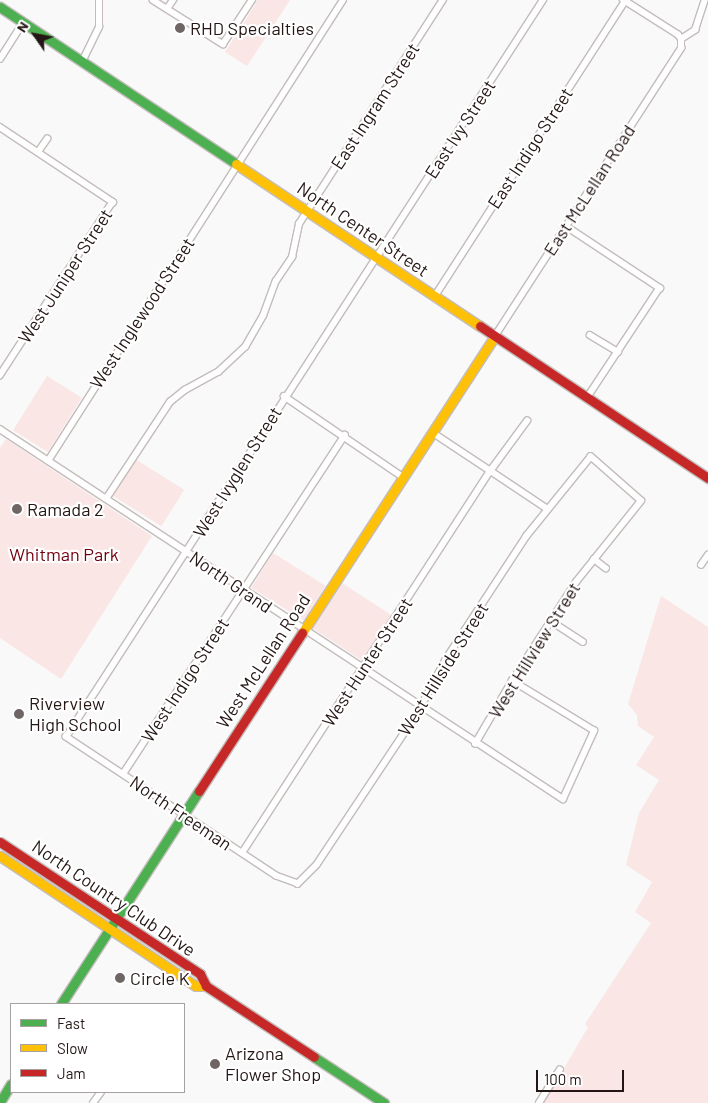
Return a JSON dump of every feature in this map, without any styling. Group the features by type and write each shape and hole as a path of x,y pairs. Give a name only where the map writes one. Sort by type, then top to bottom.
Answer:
{"street":[{"path":"82,62 99,27 98,0"},
{"path":"153,0 223,44 252,0"},
{"path":"167,9 173,0"},
{"name":"West Inglewood Street","path":"48,460 343,0"},
{"name":"East Ingram Street","path":"106,499 170,402 185,390 218,372 245,346 264,316 276,281 292,256 299,224 444,0"},
{"name":"East Ivy Street","path":"376,257 543,0"},
{"path":"624,0 682,41"},
{"name":"East Indigo Street","path":"434,296 624,0"},
{"name":"East McLellan Road","path":"495,336 682,41 695,30 705,0"},
{"name":"North Center Street","path":"0,7 708,478"},
{"path":"0,59 23,23"},
{"path":"0,127 38,152 47,139"},
{"name":"West Juniper Street","path":"0,376 113,202 38,152"},
{"path":"566,226 660,288 588,397"},
{"name":"West Ivyglen Street","path":"66,737 284,396 376,257"},
{"path":"590,335 618,352"},
{"name":"West McLellan Road","path":"62,1003 182,814 495,336"},
{"path":"284,396 344,435 403,477"},
{"name":"West Hunter Street","path":"242,853 491,470 527,421"},
{"name":"North Grand","path":"0,429 302,630 563,799 594,731 512,681"},
{"path":"432,432 548,510"},
{"name":"West Indigo Street","path":"124,774 344,435"},
{"name":"West Hillside Street","path":"298,884 317,865 421,708 446,660 527,536 591,457 641,501"},
{"name":"West Hillview Street","path":"476,744 512,681 551,621 594,559 641,501"},
{"path":"701,565 708,555"},
{"path":"594,559 606,568"},
{"path":"551,621 582,642"},
{"name":"North Freeman","path":"66,737 276,876 298,884"},
{"name":"North Country Club Drive","path":"0,842 200,974 206,986 384,1103"},
{"name":"North Country Club Drive","path":"0,856 196,986 206,986"},
{"path":"538,1103 560,1070"},
{"path":"0,1102 10,1086"}],"green space":[{"path":"258,0 290,0 247,66 225,52"},
{"path":"47,376 82,398 48,452 13,430"},
{"name":"Whitman Park","path":"6,439 152,536 61,679 0,638 0,448"},
{"path":"135,459 184,490 161,526 112,495"},
{"path":"273,553 326,586 304,621 251,588"},
{"path":"342,583 391,615 362,660 313,628"},
{"path":"661,596 708,627 708,1103 544,1103 588,1027 585,1024 651,923 635,912 652,882 626,865 639,813 659,780 636,765 654,737 638,726 637,715 628,704"}],"traffic: fast":[{"path":"0,7 236,164"},
{"path":"62,1003 199,791"},
{"path":"314,1057 384,1103"},
{"path":"0,1102 10,1086"}],"traffic: slow":[{"path":"236,164 480,326"},
{"path":"302,633 495,336"},
{"path":"0,856 196,986 206,986"}],"traffic: jam":[{"path":"480,326 708,478"},
{"path":"199,791 302,633"},
{"path":"0,842 200,974 206,986 314,1057"}],"place":[{"name":"RHD Specialties","path":"180,28"},
{"name":"Ramada 2","path":"17,509"},
{"name":"Riverview High School","path":"19,714"},
{"name":"Circle K","path":"120,978"},
{"name":"Arizona Flower Shop","path":"215,1064"}]}
